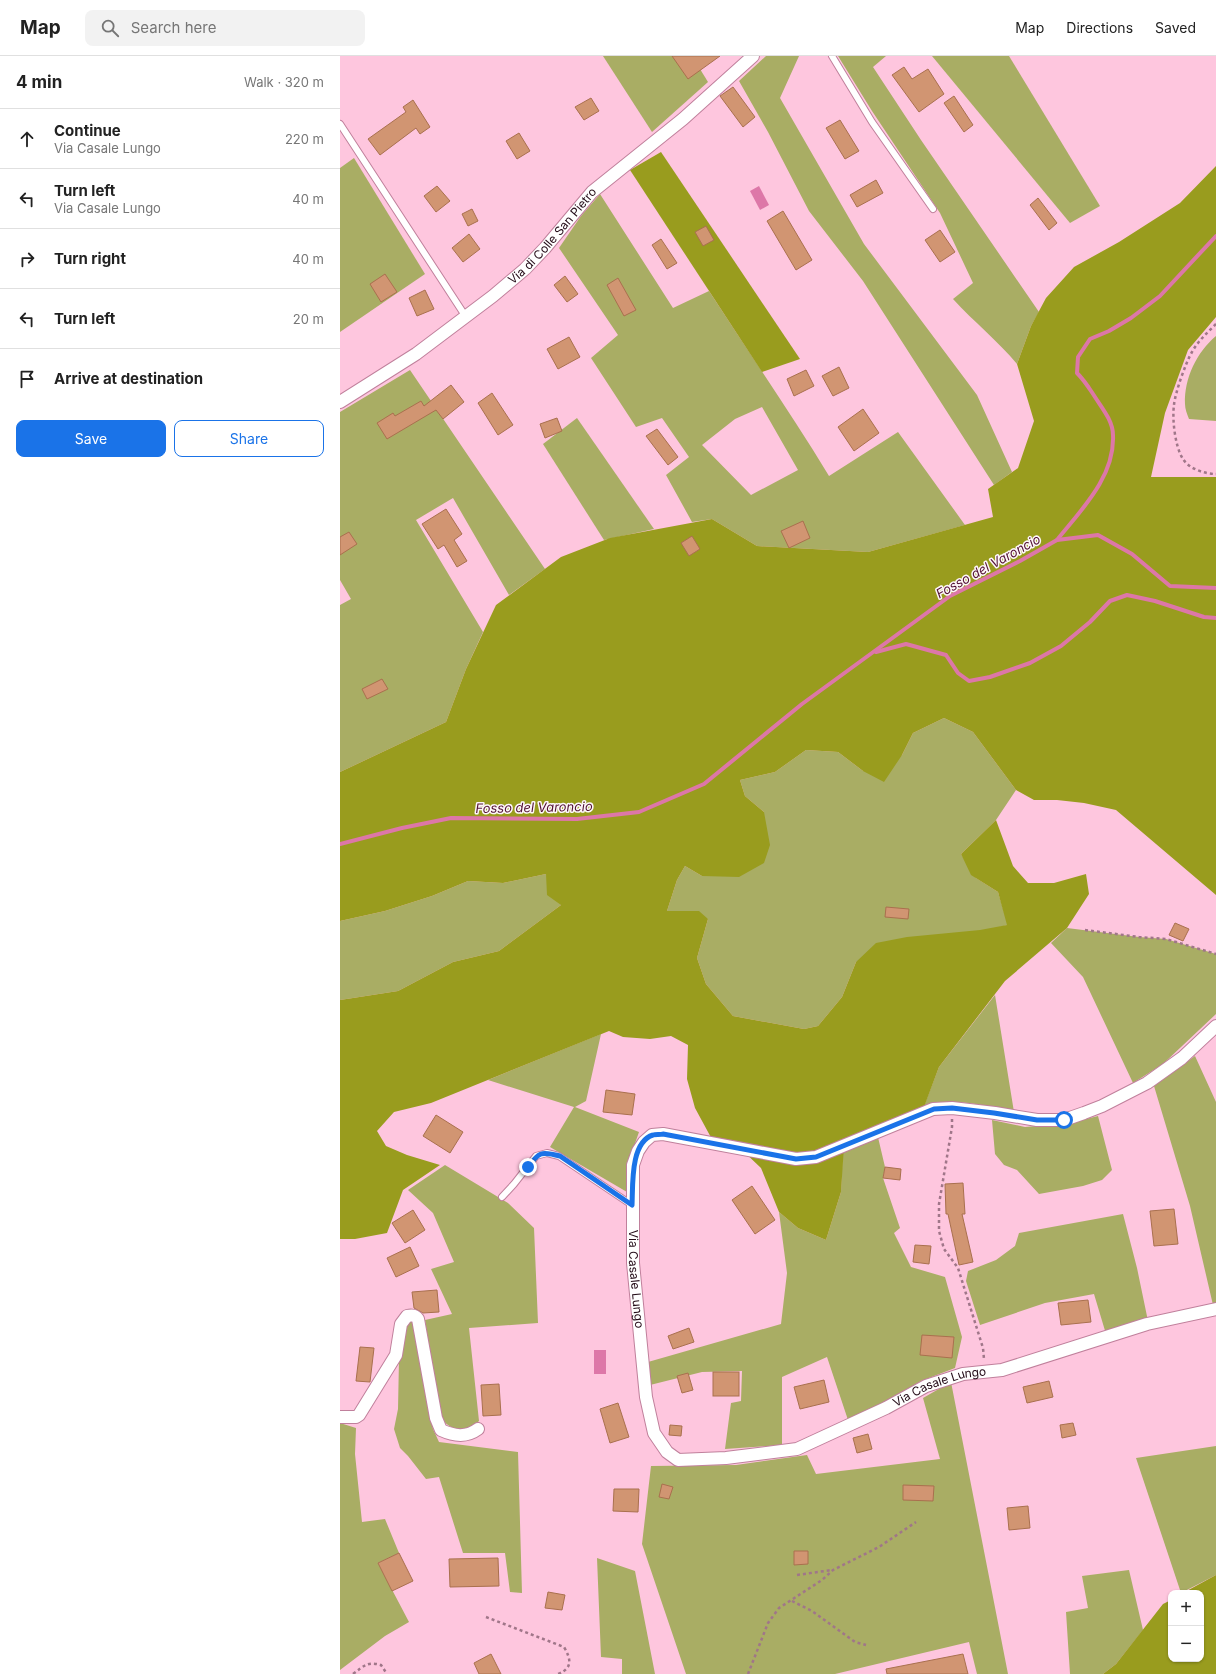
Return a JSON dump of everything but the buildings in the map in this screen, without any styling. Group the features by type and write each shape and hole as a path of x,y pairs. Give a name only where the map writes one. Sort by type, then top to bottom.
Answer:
{"street":[{"name":"Via di Colle San Pietro","path":"340,402 416,354 466,317 526,269 592,192 682,119 753,56"},
{"name":"Via Casale Lungo","path":"1216,1026 1182,1058 1147,1083 1084,1114 1064,1120 1037,1120 952,1108 934,1109 816,1157 796,1159 670,1136 652,1135 644,1142 638,1151 633,1166 632,1205 633,1263 646,1397 654,1434 667,1452 678,1460 726,1458 797,1449 886,1408 926,1386 963,1374 1002,1370 1147,1324 1216,1309"},
{"path":"340,1417 356,1417 359,1415 396,1355 401,1324 407,1316 410,1315 415,1316 418,1319 436,1418 441,1430 462,1436 472,1434 478,1429"}],"lane":[{"path":"832,56 872,122 933,209"},
{"path":"340,124 466,317"},
{"path":"502,1197 536,1156 547,1153 560,1156 632,1205"}],"path":[{"path":"1216,324 1202,338 1192,352 1183,372 1174,404 1176,438 1183,460 1193,468 1209,474 1216,474"},
{"path":"1085,930 1166,939 1216,954"},
{"path":"952,1108 952,1127 939,1204 939,1231 944,1249 958,1268 983,1348 986,1372"},
{"path":"748,1674 768,1624 779,1608 792,1601 822,1580 833,1570 879,1547 916,1522"},
{"path":"797,1575 833,1570"},
{"path":"792,1601 812,1611 855,1642 866,1646"},
{"path":"486,1617 564,1647 569,1655 568,1667 566,1671 558,1674"},
{"path":"353,1674 366,1665 372,1663 381,1665 387,1674"}],"green space":[{"path":"603,56 692,56 708,82 652,132"},
{"path":"766,56 799,56 780,98 864,244 977,395 1012,472 994,485 863,281 809,211 768,132 739,81"},
{"path":"838,56 886,56 873,67 921,140 1039,312 1031,326 1017,364 1002,347 953,299 973,283 940,213 872,111"},
{"path":"932,56 1009,56 1100,206 1070,223"},
{"path":"354,158 425,274 340,332 340,168"},
{"path":"600,194 673,308 709,291 829,476 898,432 965,525 868,552 757,546 712,519 692,522 666,475 689,457 662,418 636,427 591,358 618,335 559,248 581,216","holes":["762,407 798,470 751,495 702,445 735,419"]},
{"path":"1216,336 1216,421 1189,419 1185,404 1185,394 1189,375 1203,350"},
{"path":"410,370 545,569 509,595 453,498 416,520 483,632 466,669 446,722 340,772 340,605 351,599 340,580 340,412"},
{"path":"577,418 654,529 604,540 543,444"},
{"path":"944,718 973,732 1016,790 996,820 961,854 976,878 998,892 1008,925 856,962 842,997 818,1026 804,1029 733,1016 706,984 697,958 708,919 667,911 677,880 685,866 702,876 764,812 745,796 740,780 775,772 806,750 838,752 863,771 902,755 913,733"},
{"path":"546,874 561,905 499,951 453,962 398,991 340,1000 340,921 385,911 432,896 468,881 503,883"},
{"path":"1067,928 1166,939 1216,954 1216,1014 1163,1064 1133,1083 1083,977 1051,943"},
{"path":"995,995 1014,1112 958,1102 935,1103 924,1106 939,1067"},
{"path":"601,1034 586,1101 575,1107 639,1132 626,1169 627,1192 550,1147 574,1107 488,1080"},
{"path":"1195,1056 1216,1102 1216,1304 1213,1305 1190,1206 1154,1086"},
{"path":"1098,1116 1112,1170 1102,1180 1083,1186 1039,1194 1017,1170 1004,1165 995,1154 992,1120 1025,1127 1070,1123"},
{"path":"877,1133 885,1167 883,1178 900,1228 894,1233 911,1267 945,1277 962,1337 955,1368 921,1381 849,1423 827,1357 782,1377 782,1445 725,1449 731,1403 741,1401 742,1371 702,1372 650,1385 648,1362 781,1324 787,1273 779,1212 798,1228 826,1240 841,1192 843,1146"},
{"path":"445,1165 508,1203 534,1228 538,1323 469,1328 479,1421 471,1428 464,1430 456,1429 448,1425 440,1416 425,1320 452,1314 431,1269 454,1262 433,1213 408,1190"},
{"path":"1123,1214 1137,1268 1148,1321 1106,1334 1094,1294 1045,1303 980,1325 966,1281 968,1271 996,1260 1015,1246 1019,1233"},
{"path":"412,1320 416,1327 433,1429 439,1442 518,1452 522,1593 510,1592 505,1553 463,1553 439,1477 426,1479 400,1448 394,1429 398,1409 399,1359 404,1325"},
{"path":"951,1382 1008,1674 977,1674 969,1642 835,1674 686,1674 642,1544 651,1466 736,1465 807,1455 816,1474 940,1459 923,1398"},
{"path":"340,1423 356,1428 355,1454 362,1522 385,1519 399,1553 378,1563 409,1622 385,1636 340,1670"},
{"path":"1216,1446 1216,1575 1187,1590 1180,1590 1136,1458"},
{"path":"597,1558 635,1571 655,1674 622,1674 622,1659 601,1657"},
{"path":"1129,1570 1143,1630 1116,1664 1103,1674 1070,1674 1066,1612 1088,1608 1082,1576"}],"shaded area":[{"path":"661,152 800,359 762,372 630,170"},
{"path":"1216,166 1216,317 1188,350 1165,413 1151,477 1216,477 1216,895 1116,810 1084,803 1057,800 1034,800 1016,790 973,732 944,718 913,733 902,755 884,782 863,771 838,752 806,750 775,772 740,780 745,796 764,812 770,845 764,863 739,877 702,876 685,866 677,880 667,911 699,911 708,919 697,958 706,984 733,1016 804,1029 818,1026 842,997 856,962 876,943 907,937 980,930 1007,925 998,892 971,875 961,854 996,820 1013,866 1028,883 1054,883 1086,874 1089,894 1067,928 1005,981 939,1067 921,1115 844,1146 841,1192 826,1240 798,1228 779,1212 761,1168 741,1149 714,1143 695,1108 687,1079 688,1045 671,1036 650,1039 623,1037 609,1031 431,1103 394,1112 377,1131 386,1146 407,1155 440,1165 403,1190 387,1233 355,1239 340,1239 340,1000 398,991 453,962 499,951 561,905 547,895 546,874 503,883 468,881 432,896 385,911 340,921 340,772 446,722 466,669 496,605 561,557 610,538 712,519 757,546 868,552 993,517 988,489 1018,468 1034,421 1017,364 1031,326 1046,298 1074,267 1119,242 1180,203"},
{"path":"759,186 769,205 760,210 750,191"},
{"path":"594,1350 606,1350 606,1374 594,1374"},
{"path":"1216,1575 1216,1674 1103,1674 1116,1664 1163,1604 1168,1602 1168,1662 1204,1662 1204,1590 1188,1590"}],"waterway":[{"name":"Fosso del Varoncio","path":"1057,540 1095,492 1108,465 1112,450 1113,430 1107,415 1077,373 1078,357 1090,339 1109,331 1131,318 1160,296 1216,236"},
{"name":"Fosso del Varoncio","path":"340,844 402,828 451,818 577,819 639,812 704,784 802,704 950,596 1020,561 1057,540 1098,535 1132,554 1170,586 1216,588"},
{"name":"Fosso del Varoncio","path":"876,652 906,644 946,655 958,673 969,681 990,677 1030,663 1061,646 1090,622 1110,601 1127,595 1155,601 1204,617 1216,618"}],"route":[{"path":"528,1167 536,1156 547,1153 560,1156 632,1205 633,1166 638,1151 644,1142 652,1135 663,1134 714,1143 772,1156 796,1159 816,1157 898,1125 934,1109 952,1108 1037,1120 1064,1120"}]}
